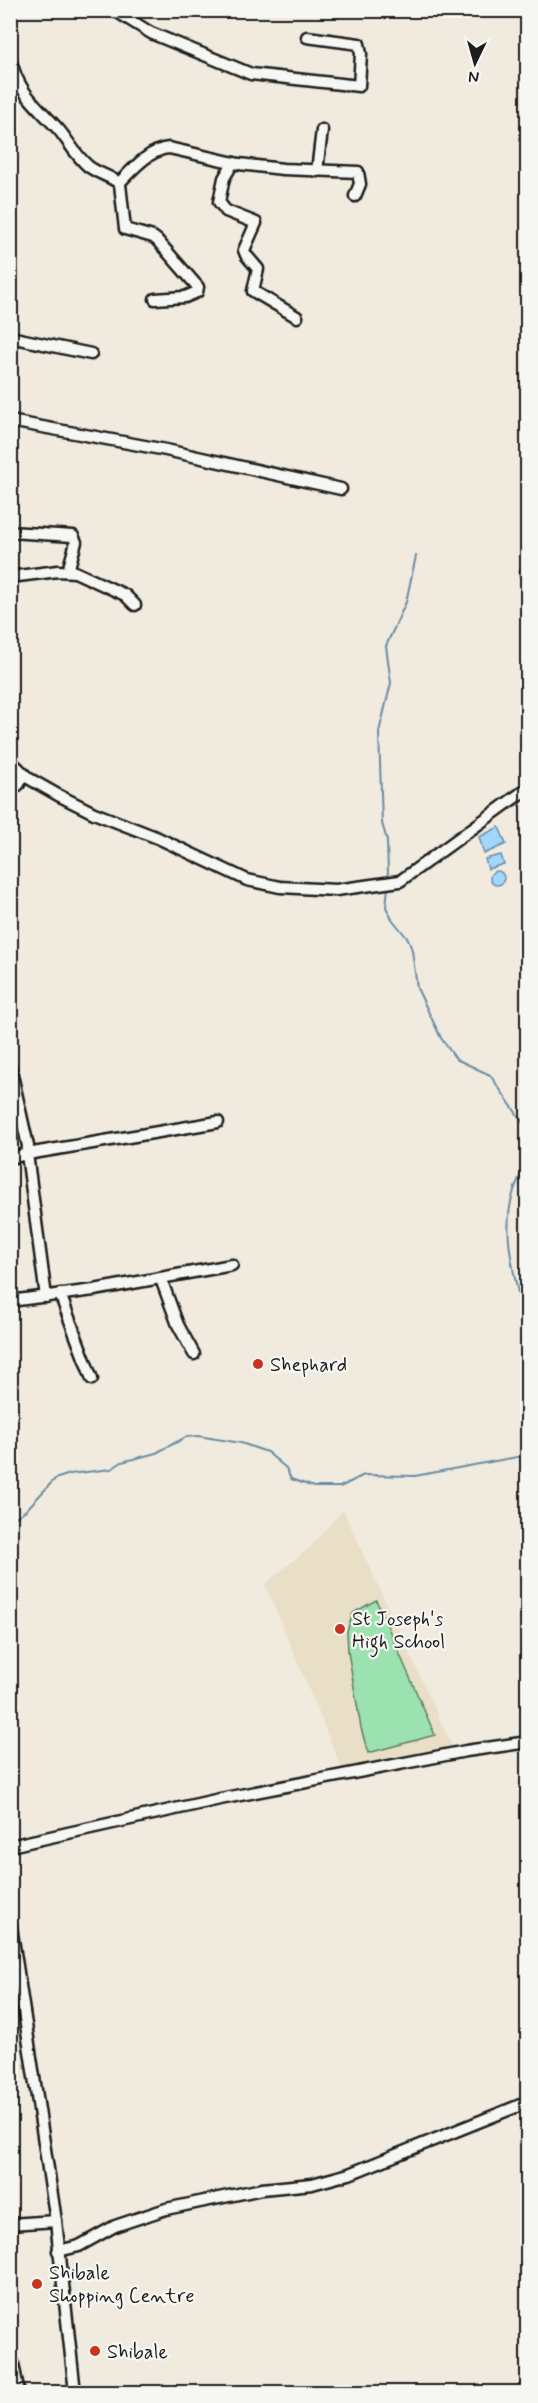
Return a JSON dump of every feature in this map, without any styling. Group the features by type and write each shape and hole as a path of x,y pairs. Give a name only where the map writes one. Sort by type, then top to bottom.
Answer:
{"highway":[{"path":"10,2361 16,2392"}],"street":[{"path":"114,10 151,33 251,74 359,86 362,54 359,44 307,37"},
{"path":"10,58 16,77 26,96 84,162 96,172 119,183"},
{"path":"317,171 322,130"},
{"path":"119,183 146,159 164,148 176,148 233,163 359,173 360,184 355,196"},
{"path":"233,163 224,178 219,202 226,211 256,223 244,250 258,268 253,291 297,317"},
{"path":"119,183 125,229 157,240 198,287 198,291 191,296 155,298"},
{"path":"10,337 91,354"},
{"path":"10,422 166,450 341,489"},
{"path":"10,532 73,536 76,542 68,571"},
{"path":"10,577 68,571 81,574 125,595 135,605"},
{"path":"10,760 23,775 94,813 158,838 247,880 280,886 336,890 400,881 528,788"},
{"path":"10,792 19,784 23,775"},
{"path":"10,1066 28,1148 46,1297"},
{"path":"10,1158 218,1122"},
{"path":"10,1301 161,1279 232,1265"},
{"path":"161,1279 178,1325 194,1354"},
{"path":"60,1294 92,1379"},
{"path":"10,1846 262,1790 528,1742"},
{"path":"10,1920 56,2221 75,2392"},
{"path":"58,2250 79,2246 115,2226 166,2209 262,2189 312,2184 349,2174 528,2102"},
{"path":"10,2224 56,2221"}],"shaded area":[{"name":"St Joseph's High School","path":"343,1510 453,1748 343,1771 265,1584 309,1548"}],"green space":[{"path":"376,1600 435,1735 368,1753 361,1728 348,1652 347,1631 353,1613"}],"water":[{"path":"499,827 506,844 484,854 479,837"},
{"path":"501,855 504,864 488,869 485,859"},
{"path":"497,871 502,873 504,878 502,883 497,885 492,883 490,878 492,873"}],"waterway":[{"path":"388,874 387,841 382,823 379,732 391,683 386,646 406,602 416,556"},
{"path":"388,887 386,907 392,919 408,939 412,950 417,988 441,1038 456,1059 490,1075 528,1130"},
{"path":"528,1160 514,1190 508,1227 511,1260 524,1325 528,1380"},
{"path":"10,1521 26,1510 55,1479 70,1474 111,1469 122,1462 156,1453 186,1437 198,1436 241,1443 267,1452 286,1468 291,1479 314,1487 340,1487 364,1475 415,1476 528,1455"}],"place":[{"name":"Shephard","path":"258,1364"},
{"name":"St Joseph's High School","path":"340,1629"},
{"name":"Shibale Shopping Centre","path":"37,2284"},
{"name":"Shibale","path":"95,2351"}]}
